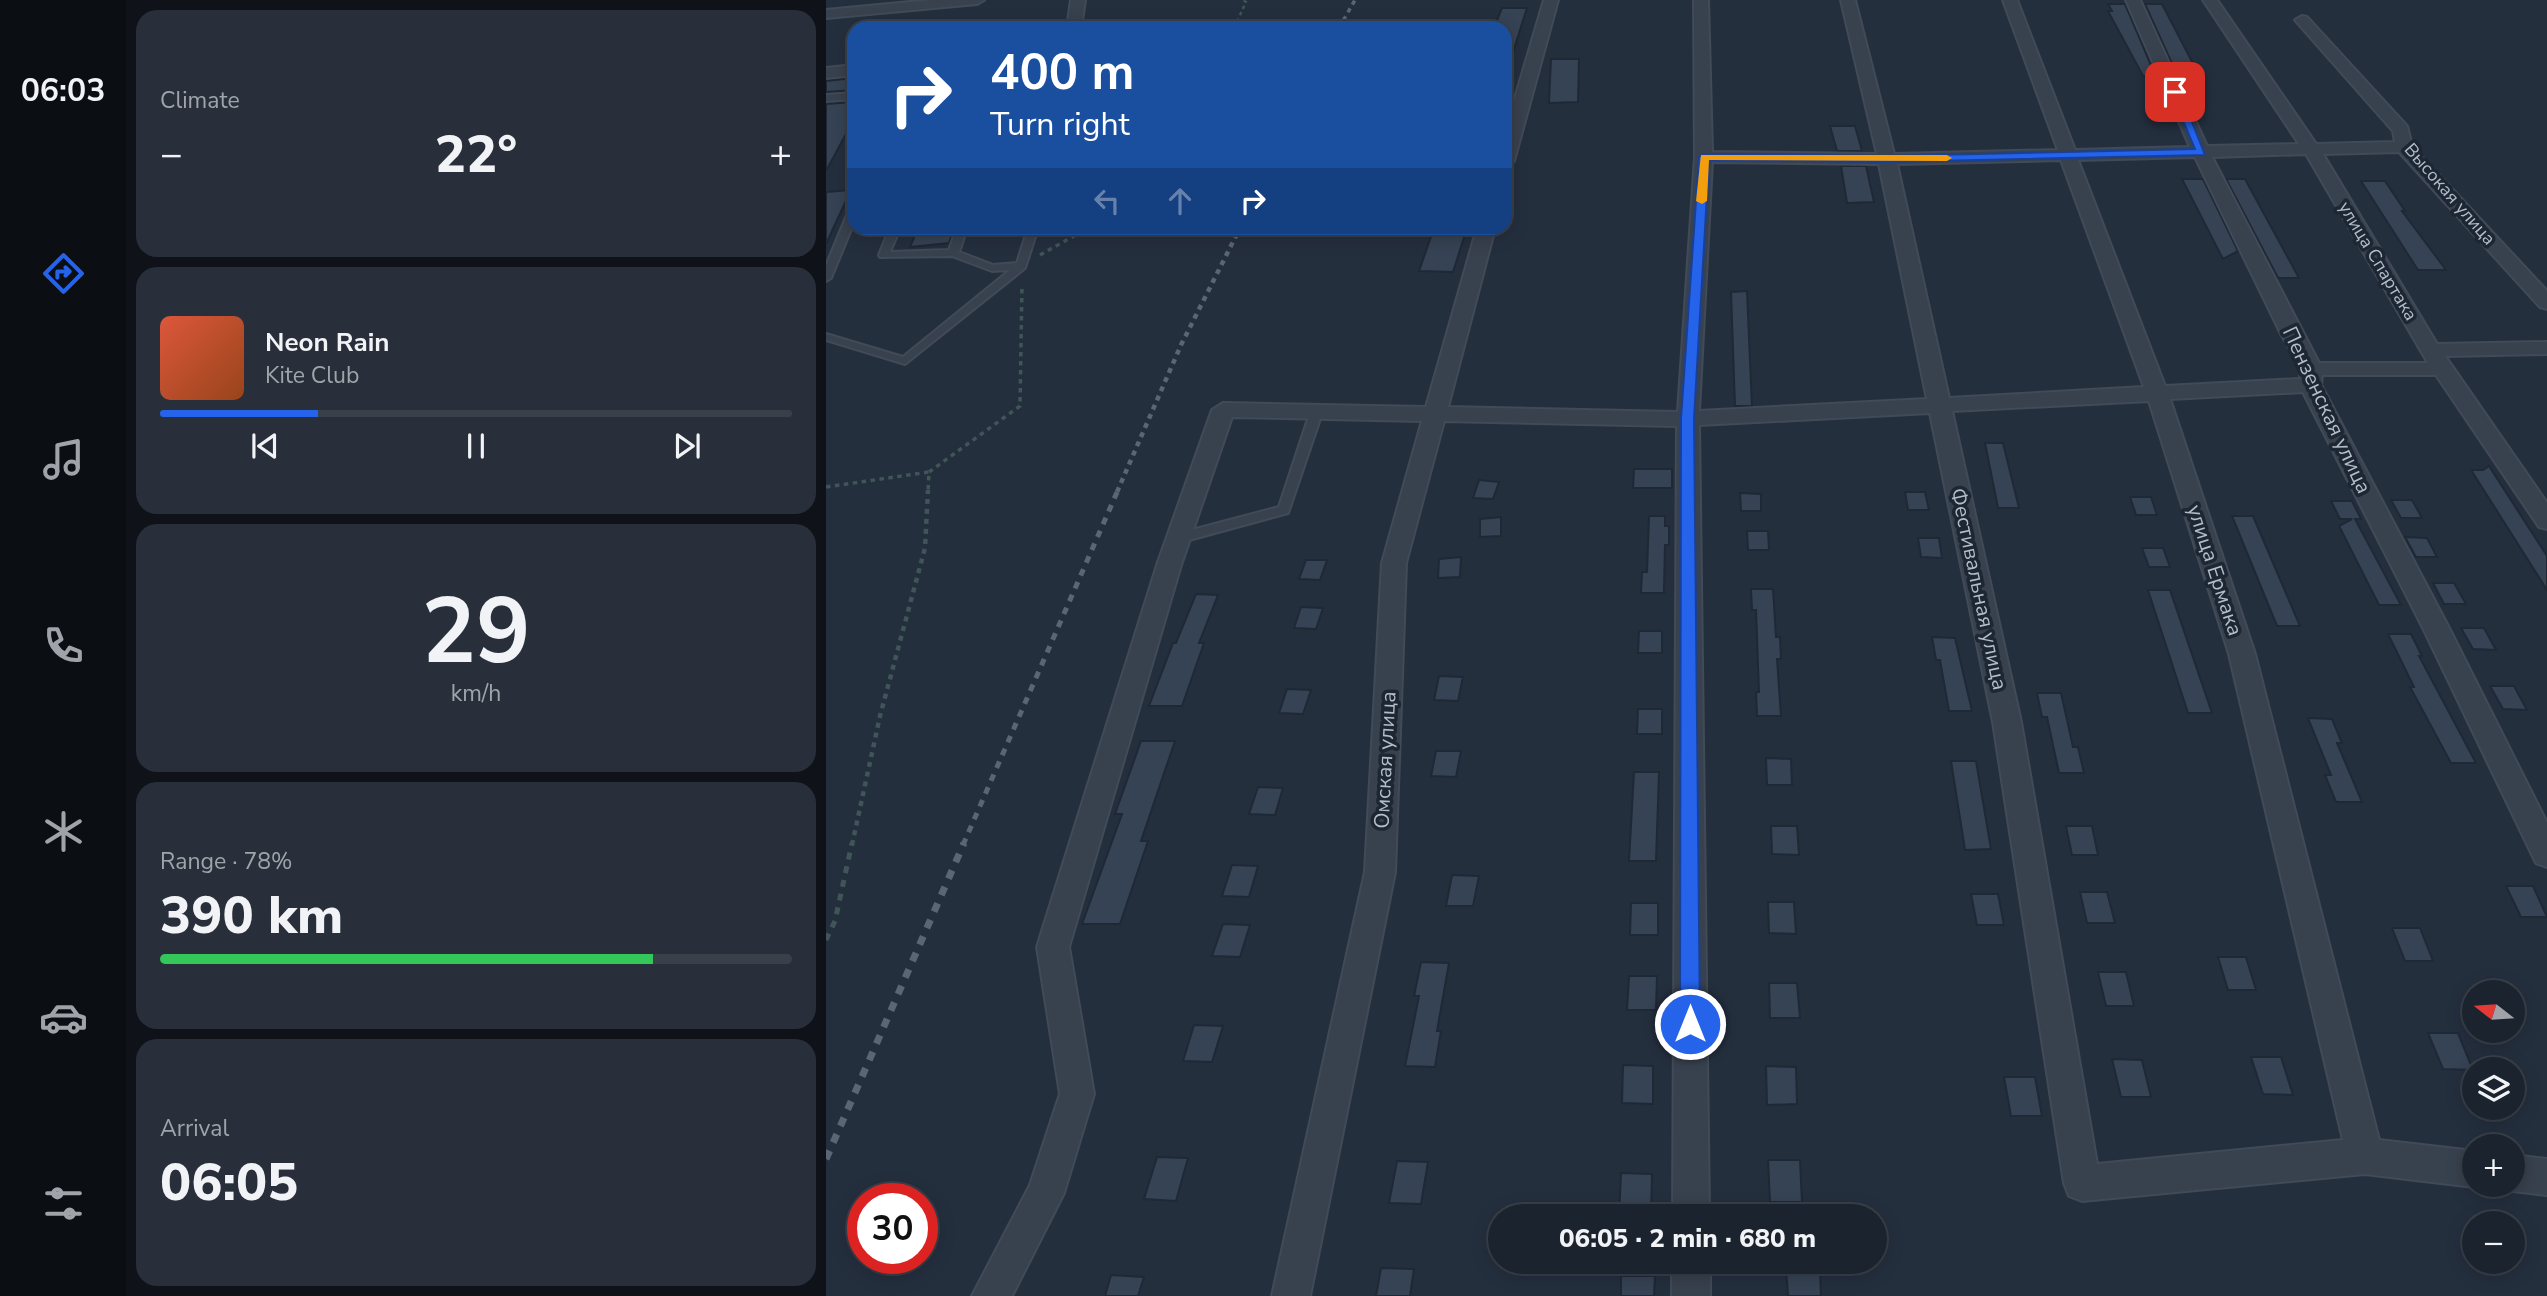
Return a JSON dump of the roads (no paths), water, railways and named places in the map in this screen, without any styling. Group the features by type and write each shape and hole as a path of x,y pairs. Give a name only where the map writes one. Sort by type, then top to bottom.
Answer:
{"street":[{"path":"826,14 977,0"},
{"path":"1075,21 1078,0"},
{"path":"1512,136 1551,0"},
{"path":"1691,1204 1688,419 1704,157 1701,0"},
{"name":"Фестивальная улица","path":"1848,0 1887,159 2007,722 2082,1183"},
{"name":"улица Ермака","path":"2010,0 2158,395 2242,654 2365,1156"},
{"name":"Пензенская улица","path":"2133,0 2201,152 2547,854"},
{"name":"улица Спартака","path":"2210,0 2311,149 2437,359 2547,521"},
{"name":"Высокая улица","path":"2302,20 2401,130 2404,147 2547,303"},
{"path":"826,73 847,71"},
{"path":"1704,157 1887,159 2404,147"},
{"name":"Омская улица","path":"1291,1296 1380,872 1394,563 1484,235"},
{"path":"991,1296 1046,1193 1076,1094 1053,947 1178,538 1223,410 1688,419 2158,395 2437,359 2547,348"},
{"path":"2082,1183 2365,1156 2462,1167"},
{"path":"2525,1174 2547,1177"},
{"path":"1691,1274 1691,1296"}],"lane":[{"path":"826,98 847,96"},
{"path":"826,278 847,226"},
{"path":"892,235 884,255 953,254 992,268 1021,266"},
{"path":"953,254 960,235"},
{"path":"826,337 905,361 1021,266 1030,235"},
{"path":"1178,538 1284,510 1317,413"}],"railway":[{"path":"1343,21 1355,0"},
{"path":"1117,492 1181,345 1236,235"},
{"path":"963,845 1118,490"},
{"path":"826,1159 964,843"}]}
